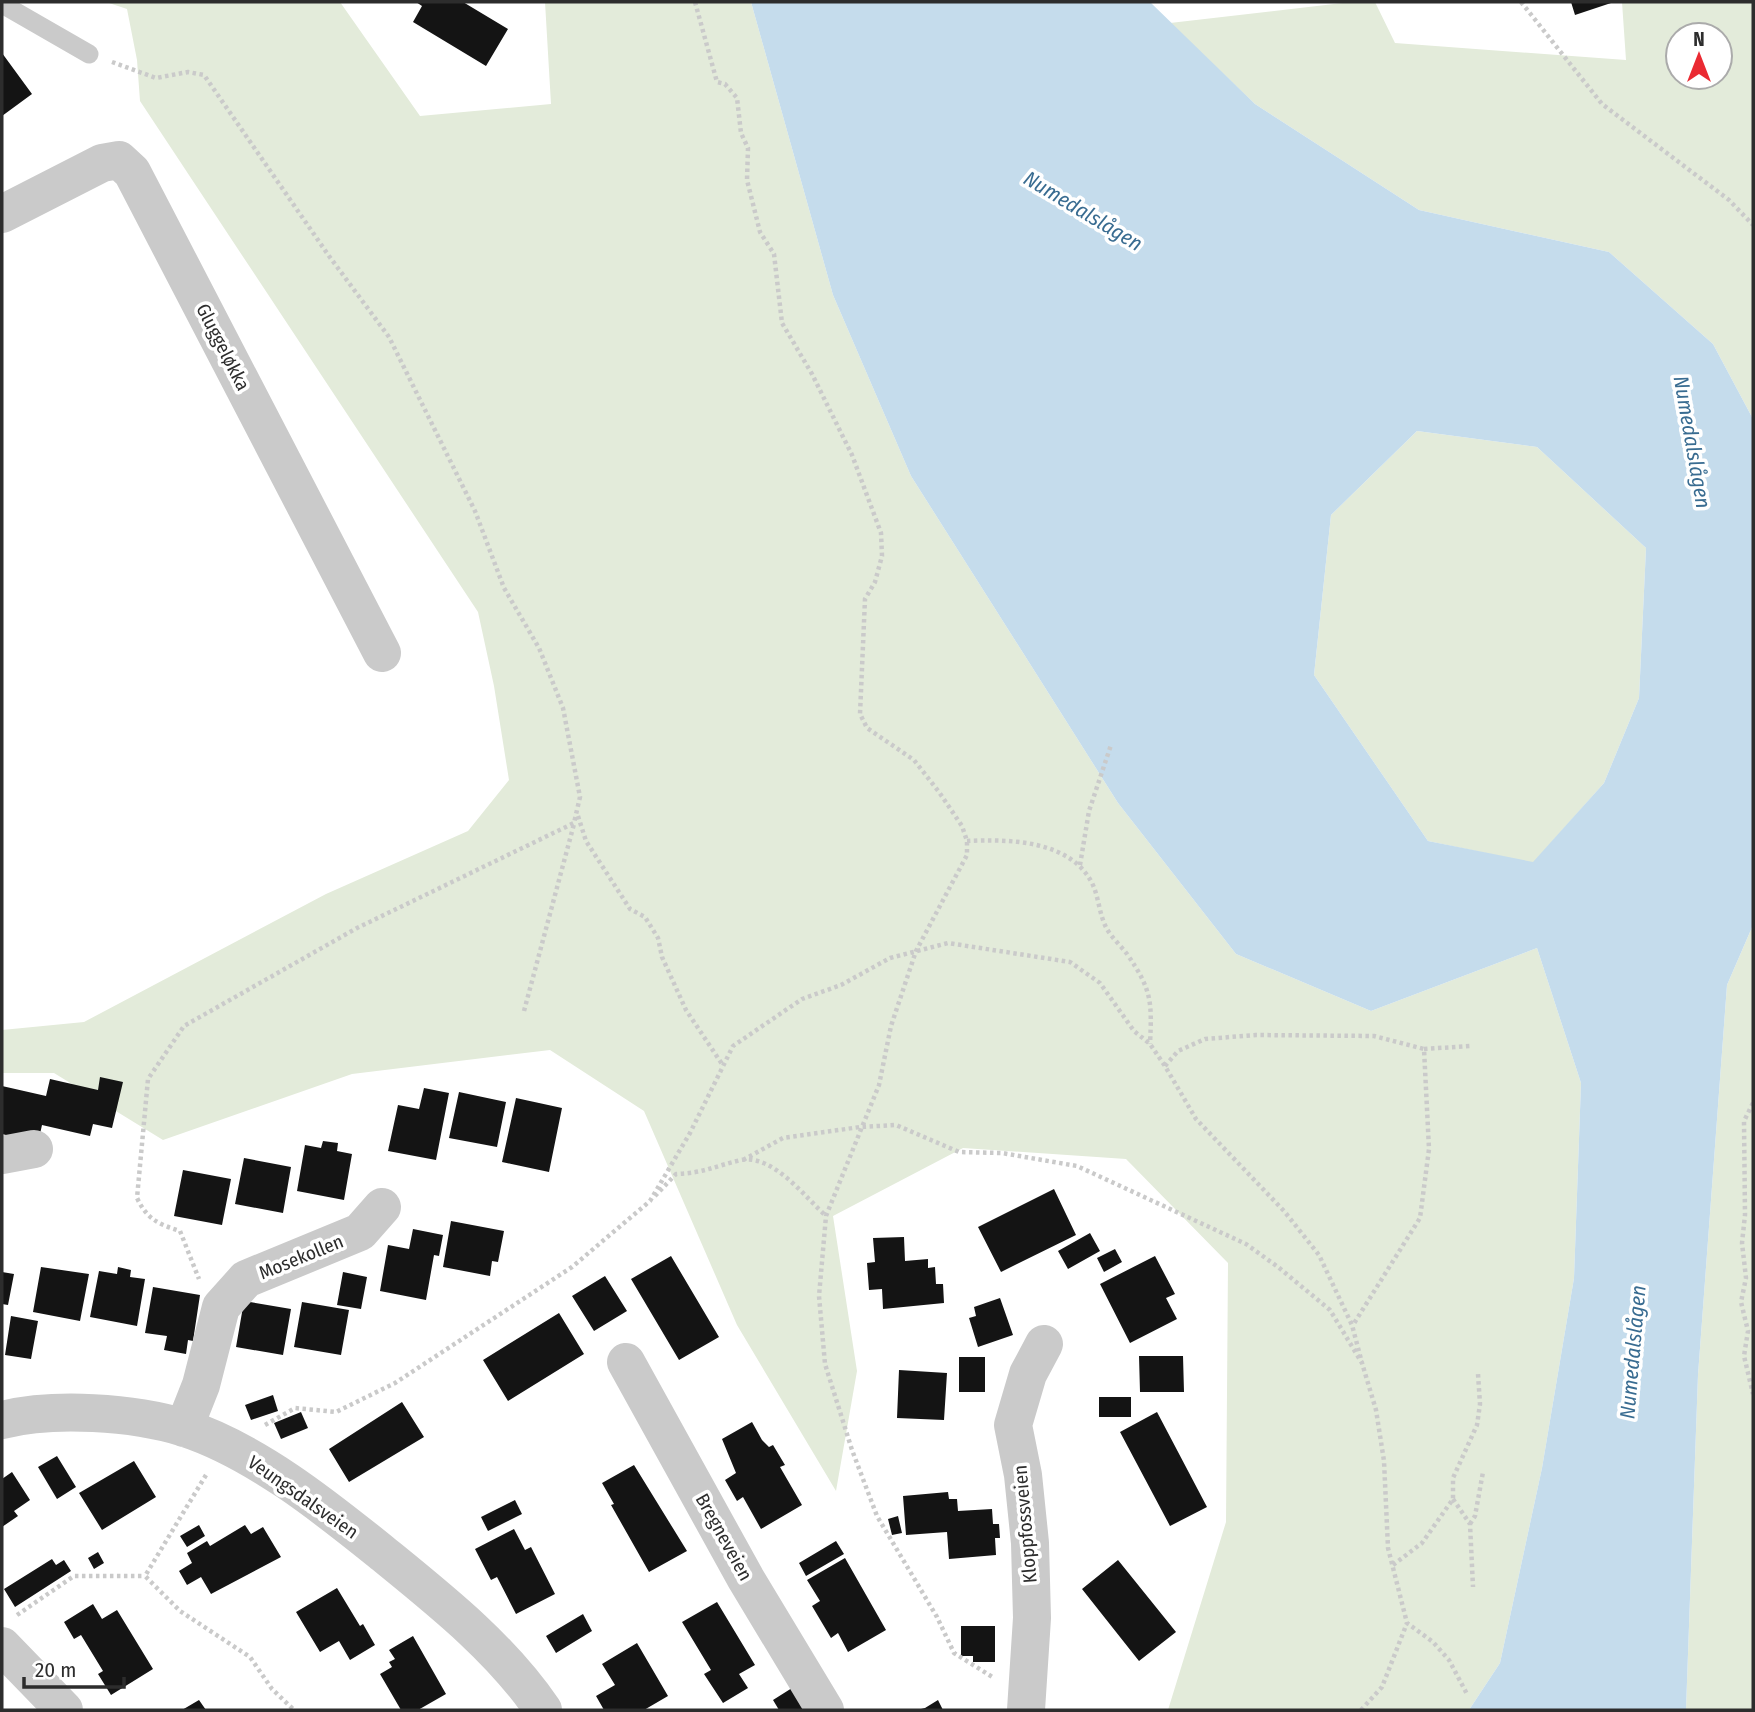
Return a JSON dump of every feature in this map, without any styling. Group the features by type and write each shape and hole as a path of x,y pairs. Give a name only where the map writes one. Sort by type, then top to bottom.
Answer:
{"street":[{"name":"Gluggeløkka","path":"2,214 102,163 119,160 132,172 382,653"},
{"name":"Mosekollen","path":"184,1428 201,1385 221,1307 246,1279 360,1232 382,1207"},
{"name":"Kloppfossveien","path":"1026,1705 1032,1618 1030,1543 1023,1475 1013,1425 1028,1374 1045,1344"},
{"name":"Bregneveien","path":"626,1362 747,1579 825,1710"},
{"name":"Veungsdalsveien","path":"2,1420 29,1413 101,1413 184,1428 227,1446 326,1508 447,1606 523,1681 544,1710"},
{"path":"8,1631 64,1710"}],"lane":[{"path":"2,4 89,54"}],"path":[{"path":"695,2 717,82 725,84 737,98 741,133 748,148 747,180 760,232 774,254 782,323 812,374 852,455 881,533 882,556 876,582 865,599 860,714 867,728 914,760 962,826 967,841 967,855 961,868 916,951 891,1026 879,1085 826,1216 819,1296 825,1364 852,1450 877,1516 937,1617 954,1654 1026,1705"},
{"path":"1521,2 1602,104 1729,200 1753,225"},
{"path":"1080,865 1089,811 1111,746"},
{"path":"578,814 586,841 630,909 645,917 658,938 662,957 686,1010 723,1065"},
{"path":"524,1011 574,824"},
{"path":"967,841 1024,842 1080,865 1093,884 1106,929 1128,955 1152,1001 1150,1044"},
{"path":"650,1201 690,1133 733,1046 802,999 841,985 890,958 948,943 1070,962 1100,984 1134,1031 1150,1044 1196,1119 1284,1212 1319,1255 1352,1325 1380,1436 1388,1548 1407,1623 1382,1687 1364,1710"},
{"path":"1165,1066 1178,1051 1205,1039 1256,1035 1374,1036 1423,1049 1470,1046"},
{"path":"1352,1325 1420,1218 1429,1149 1423,1049"},
{"path":"1753,1103 1744,1121 1745,1215 1742,1243 1745,1278 1741,1302 1748,1331 1744,1356 1753,1394"},
{"path":"145,1576 227,1446 295,1408 336,1412 395,1383 572,1267 650,1201 676,1174 706,1172 743,1160 783,1138 860,1127 896,1125 959,1152 1002,1153 1077,1166 1246,1244 1329,1310 1362,1363"},
{"path":"743,1160 765,1163 826,1216"},
{"path":"1473,1587 1469,1524 1453,1499 1453,1478 1477,1425 1480,1404 1478,1374"},
{"path":"1469,1524 1475,1516 1483,1472"},
{"path":"1393,1565 1422,1543 1453,1499"},
{"path":"8,1631 74,1576 145,1576 180,1611 250,1657 272,1689 294,1710"},
{"path":"1407,1623 1450,1660 1467,1694"}],"green space":[{"path":"106,2 340,2 420,116 551,104 545,2 751,2 833,295 911,476 1118,803 1236,954 1371,1011 1537,948 1581,1083 1574,1278 1542,1468 1500,1663 1469,1710 1168,1710 1226,1522 1228,1263 1126,1159 963,1148 833,1216 857,1371 836,1491 737,1325 644,1111 550,1050 352,1074 163,1140 54,1073 2,1073 2,1030 84,1022 326,894 468,831 509,780 494,686 478,612 140,101 137,60 127,9"},
{"path":"1351,2 1375,2 1395,43 1626,60 1622,2 1753,2 1753,419 1713,344 1609,252 1419,210 1255,104 1170,23"},
{"path":"1417,431 1537,447 1646,548 1639,698 1604,783 1533,863 1428,841 1314,675 1331,515"},
{"path":"1753,925 1753,1710 1686,1710 1698,1375 1727,985"}],"water":[{"name":"Numedalslågen","path":"751,2 1150,2 1255,104 1419,210 1609,252 1713,344 1753,419 1753,925 1727,985 1698,1375 1686,1710 1469,1710 1500,1663 1542,1468 1574,1278 1581,1083 1537,948 1371,1011 1236,954 1118,803 911,476 833,295","holes":["1417,431 1537,447 1646,548 1639,698 1604,783 1533,862 1428,841 1314,675 1331,515"]}],"building":[{"path":"416,2 463,2 508,29 486,66 413,22 422,6"},
{"path":"1571,2 1614,2 1575,15"},
{"path":"2,53 32,94 2,116"},
{"path":"100,1077 123,1082 112,1128 93,1124 90,1136 42,1125 38,1143 2,1134 2,1086 46,1096 50,1079 98,1090"},
{"path":"424,1088 449,1093 436,1160 388,1151 398,1105 419,1109"},
{"path":"459,1092 506,1102 497,1147 449,1138"},
{"path":"516,1098 562,1108 549,1172 502,1162"},
{"path":"323,1141 338,1143 337,1151 352,1154 344,1200 297,1191 305,1145 321,1148"},
{"path":"244,1158 291,1167 283,1213 235,1204"},
{"path":"183,1170 231,1179 222,1225 174,1216"},
{"path":"1054,1189 1076,1235 1001,1272 978,1227"},
{"path":"451,1221 504,1231 498,1262 492,1261 490,1276 443,1267"},
{"path":"413,1229 443,1235 439,1256 434,1255 426,1300 380,1291 388,1245 409,1249"},
{"path":"1090,1233 1100,1251 1068,1269 1058,1251"},
{"path":"904,1237 905,1261 928,1259 928,1268 935,1267 936,1284 943,1284 944,1303 883,1309 882,1289 869,1290 867,1263 875,1262 873,1238"},
{"path":"1115,1249 1122,1262 1104,1272 1097,1258"},
{"path":"671,1256 719,1337 679,1360 631,1279"},
{"path":"1155,1256 1175,1294 1166,1298 1177,1319 1130,1343 1100,1284"},
{"path":"41,1267 89,1274 80,1321 33,1312"},
{"path":"118,1267 131,1270 130,1277 145,1279 137,1326 90,1317 99,1271 117,1274"},
{"path":"2,1272 14,1274 8,1305 2,1304"},
{"path":"343,1272 367,1277 361,1309 337,1305"},
{"path":"605,1276 627,1311 594,1331 572,1296"},
{"path":"153,1287 200,1295 193,1341 188,1340 186,1354 164,1350 167,1336 145,1333"},
{"path":"1000,1298 1013,1335 978,1347 969,1318 976,1316 974,1307"},
{"path":"244,1301 291,1309 283,1355 236,1347"},
{"path":"302,1302 349,1310 341,1355 294,1347"},
{"path":"559,1313 584,1354 508,1401 483,1360"},
{"path":"11,1316 38,1321 31,1359 5,1355"},
{"path":"1139,1356 1183,1356 1184,1392 1140,1392"},
{"path":"959,1357 985,1357 985,1392 959,1392"},
{"path":"899,1370 947,1373 944,1420 897,1418"},
{"path":"273,1395 278,1411 251,1420 245,1405"},
{"path":"1099,1397 1131,1397 1131,1417 1099,1417"},
{"path":"402,1402 424,1437 349,1482 329,1449"},
{"path":"301,1412 308,1428 281,1439 274,1423"},
{"path":"1157,1412 1207,1507 1170,1526 1120,1432"},
{"path":"752,1422 762,1440 769,1447 773,1445 785,1465 780,1467 802,1505 761,1529 743,1497 737,1501 725,1480 736,1473 722,1439"},
{"path":"57,1456 76,1487 57,1499 38,1467"},
{"path":"134,1461 156,1497 102,1530 79,1493"},
{"path":"634,1465 687,1551 649,1572 611,1505 614,1504 602,1483"},
{"path":"12,1472 30,1500 14,1511 18,1516 2,1527 2,1479"},
{"path":"948,1492 949,1499 957,1499 958,1511 992,1509 993,1524 999,1524 1000,1538 995,1538 996,1555 949,1559 947,1532 906,1535 903,1496"},
{"path":"515,1500 522,1514 488,1531 481,1517"},
{"path":"898,1516 902,1533 892,1535 888,1519"},
{"path":"199,1525 205,1536 187,1547 180,1536"},
{"path":"245,1525 251,1534 263,1527 281,1557 211,1594 201,1577 187,1585 179,1571 192,1563 187,1553 207,1541 210,1546"},
{"path":"514,1529 525,1550 531,1547 555,1594 516,1614 497,1577 491,1580 475,1549"},
{"path":"836,1541 844,1554 806,1576 799,1563"},
{"path":"98,1552 104,1563 94,1569 88,1558"},
{"path":"845,1558 886,1630 848,1652 838,1633 831,1638 812,1606 820,1601 807,1580"},
{"path":"52,1559 56,1565 64,1560 71,1571 15,1607 4,1589"},
{"path":"1118,1560 1176,1632 1139,1661 1082,1589"},
{"path":"337,1588 375,1645 350,1660 339,1641 320,1652 296,1612"},
{"path":"717,1602 755,1665 739,1674 748,1688 723,1703 704,1674 711,1670 682,1622"},
{"path":"93,1604 102,1619 117,1610 153,1669 111,1695 98,1674 103,1671 81,1635 74,1639 64,1622"},
{"path":"583,1614 592,1631 556,1653 546,1636"},
{"path":"961,1626 995,1626 995,1662 973,1662 973,1656 961,1656"},
{"path":"413,1636 446,1694 418,1710 401,1710 380,1674 392,1667 389,1662 395,1659 389,1650"},
{"path":"637,1643 668,1696 644,1710 604,1710 596,1696 615,1685 602,1664"},
{"path":"792,1688 806,1710 779,1710 773,1700"},
{"path":"199,1700 206,1710 182,1710"},
{"path":"938,1700 943,1710 917,1710 925,1708"}]}
